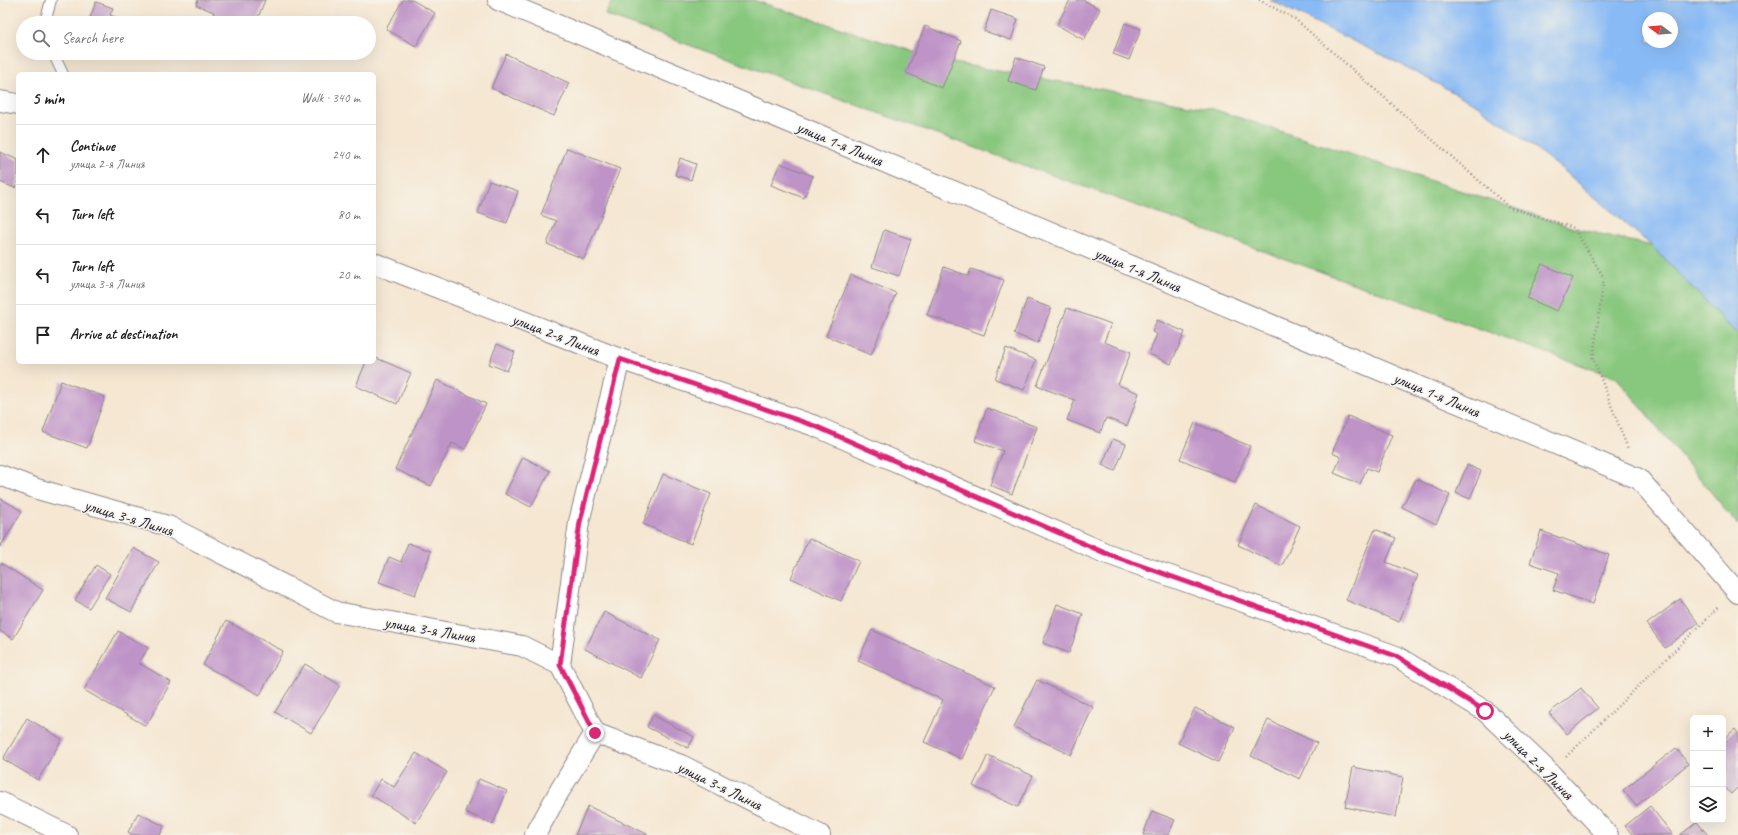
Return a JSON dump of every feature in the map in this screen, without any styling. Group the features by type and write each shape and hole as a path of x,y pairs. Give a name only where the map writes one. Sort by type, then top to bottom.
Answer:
{"street":[{"name":"улица 1-я Линия","path":"498,0 1639,479 1737,592"},
{"path":"0,102 16,104"},
{"name":"улица 2-я Линия","path":"376,264 620,359 815,426 1105,553 1396,656 1485,711 1550,773 1608,835"},
{"path":"535,835 595,733 560,665 580,522 620,359"},
{"name":"улица 3-я Линия","path":"0,475 36,489 168,526 336,612 522,646 560,665"},
{"name":"улица 3-я Линия","path":"595,733 681,765 820,835"},
{"path":"0,802 67,835"}],"lane":[{"path":"47,16 51,0"},
{"path":"56,60 62,72"}],"path":[{"path":"1259,0 1295,20 1509,207 1574,228 1604,278 1593,358 1639,479"},
{"path":"1550,773 1737,592"}],"green space":[{"path":"613,0 753,0 942,61 1213,109 1574,228 1652,246 1738,335 1738,525 1617,378 605,15"}],"water":[{"path":"1270,0 1738,0 1738,335 1652,246 1562,169 1479,106 1406,67"}],"building":[{"path":"198,0 265,0 259,16 212,16 214,12 196,5"},
{"path":"403,0 412,0 435,13 416,46 386,29"},
{"path":"1070,0 1083,0 1100,9 1084,40 1057,25"},
{"path":"96,2 113,8 110,15 113,16 91,16"},
{"path":"991,10 1018,19 1011,40 984,31"},
{"path":"1125,23 1141,29 1129,60 1113,54"},
{"path":"925,26 961,41 942,88 906,73"},
{"path":"506,54 569,83 554,116 491,88"},
{"path":"1016,57 1044,67 1036,90 1008,81"},
{"path":"567,148 620,169 584,259 547,244 556,221 541,215"},
{"path":"0,152 16,159 16,185 15,188 0,182"},
{"path":"680,158 696,164 691,180 675,175"},
{"path":"780,163 813,176 804,198 771,185"},
{"path":"489,181 518,191 507,223 478,213"},
{"path":"884,230 911,239 899,276 872,267"},
{"path":"1542,264 1573,278 1557,311 1527,298"},
{"path":"944,267 968,276 971,269 1004,280 984,335 927,315"},
{"path":"851,275 896,293 871,355 826,336"},
{"path":"1027,299 1051,308 1038,343 1014,334"},
{"path":"1067,308 1111,324 1104,342 1131,352 1118,385 1139,393 1127,426 1106,418 1100,433 1067,420 1075,400 1037,386"},
{"path":"1157,320 1185,332 1171,364 1149,354 1157,334 1152,332"},
{"path":"497,344 515,352 507,371 489,364"},
{"path":"1006,348 1036,360 1024,390 995,379"},
{"path":"376,358 411,373 397,404 356,386 365,364 376,364"},
{"path":"437,380 486,404 465,449 452,443 431,486 395,469"},
{"path":"61,381 105,397 87,448 43,432"},
{"path":"987,408 1037,427 1012,494 990,485 1003,451 975,441"},
{"path":"1348,416 1392,435 1377,472 1367,468 1360,484 1334,473 1341,457 1332,453"},
{"path":"1195,423 1250,446 1235,482 1180,459"},
{"path":"1113,439 1126,444 1115,471 1102,465"},
{"path":"523,457 550,471 531,507 505,494"},
{"path":"1467,465 1481,471 1470,499 1456,493"},
{"path":"663,474 711,494 691,544 643,524"},
{"path":"1416,479 1450,495 1436,524 1402,507"},
{"path":"0,498 22,511 0,547"},
{"path":"1256,505 1300,526 1282,566 1238,545"},
{"path":"1375,529 1396,538 1386,562 1418,575 1399,622 1346,600"},
{"path":"1541,531 1609,555 1593,604 1553,590 1559,573 1530,563"},
{"path":"809,538 859,561 841,601 791,578"},
{"path":"408,543 431,551 415,595 379,582 389,557 401,562"},
{"path":"133,548 159,562 131,612 105,598"},
{"path":"1,563 43,590 13,639 0,631"},
{"path":"96,565 110,574 89,608 75,600"},
{"path":"1680,599 1698,623 1665,648 1647,624"},
{"path":"1057,604 1083,614 1069,653 1043,643"},
{"path":"604,612 660,640 641,678 585,649"},
{"path":"226,621 283,651 260,695 203,665"},
{"path":"872,630 995,686 962,759 924,742 943,700 858,661"},
{"path":"118,631 148,648 139,663 171,682 146,726 84,690"},
{"path":"305,664 340,685 311,733 275,712"},
{"path":"1037,680 1093,707 1071,755 1014,727"},
{"path":"1581,688 1598,708 1567,734 1549,713"},
{"path":"1195,708 1235,727 1218,762 1178,743"},
{"path":"653,715 694,737 688,748 647,727"},
{"path":"27,718 62,739 38,780 3,759"},
{"path":"1268,720 1317,743 1300,779 1251,756"},
{"path":"1735,729 1738,733 1738,787 1731,794 1726,788 1726,737"},
{"path":"1676,748 1688,764 1636,806 1623,790"},
{"path":"416,753 447,772 416,823 371,795 381,779 394,787"},
{"path":"988,755 1033,776 1018,807 973,786"},
{"path":"1353,767 1403,777 1396,817 1345,807"},
{"path":"479,779 507,791 493,824 465,812"},
{"path":"588,806 647,834 647,835 575,835"},
{"path":"1650,806 1673,835 1633,835 1625,826"},
{"path":"1152,811 1175,820 1168,835 1143,835"},
{"path":"138,813 164,826 160,835 133,835 128,832"},
{"path":"1696,823 1698,823 1708,835 1680,835"}],"route":[{"path":"595,733 560,665 580,522 620,359 815,426 1105,553 1396,656 1485,711"}]}
